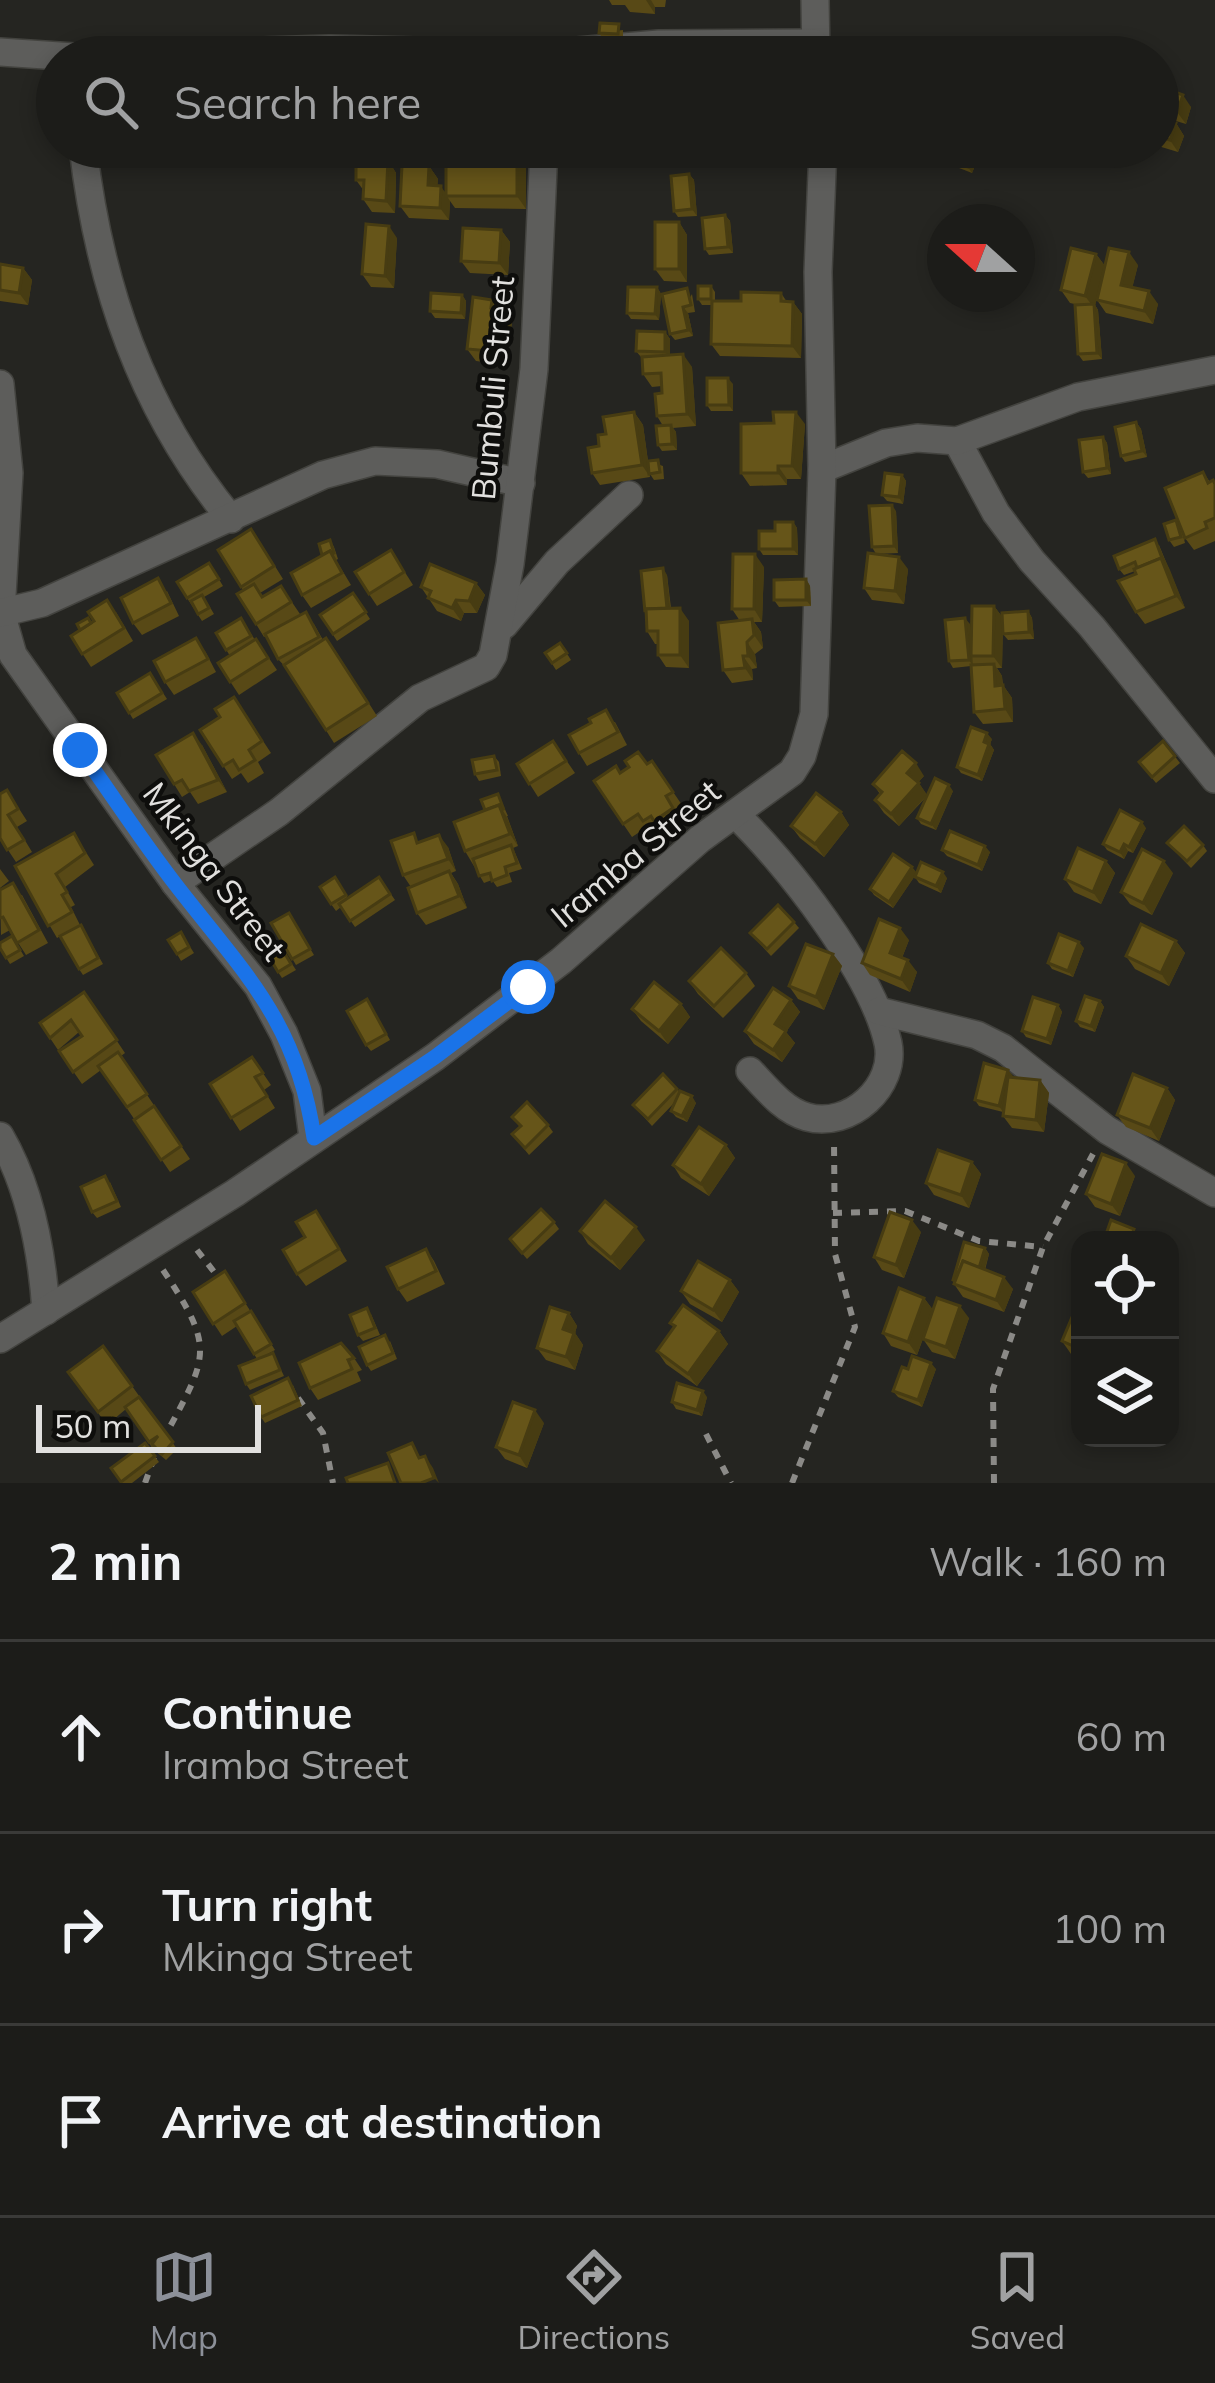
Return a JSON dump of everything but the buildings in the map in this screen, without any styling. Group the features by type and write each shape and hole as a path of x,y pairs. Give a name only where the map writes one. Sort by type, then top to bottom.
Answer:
{"street":[{"path":"815,0 815,36"},
{"path":"0,52 36,55"},
{"path":"87,168 108,281 137,368 196,477 231,519"},
{"name":"Bumbuli Street","path":"499,634 534,369 543,168"},
{"name":"Iramba Street","path":"0,1339 178,1229 435,1057 528,987 671,862 792,772 811,726 822,470 818,272 822,168"},
{"path":"822,470 886,443 917,438 957,441 1078,397 1215,370"},
{"name":"Mkinga Street","path":"0,384 9,472 1,613 5,636 21,669 175,883 258,986 307,1091 314,1138"},
{"path":"957,441 996,513 1032,561 1215,778"},
{"path":"1,613 42,603 322,476 375,461 460,468 520,483"},
{"path":"175,883 279,812 420,698 486,667 499,634 556,562 629,495"},
{"path":"735,814 802,890 879,1011 890,1049 887,1075 878,1092 834,1118 809,1118 789,1109 750,1071"},
{"path":"879,1011 977,1035 1003,1048 1107,1130 1215,1193"},
{"path":"0,1136 43,1255 46,1311"}],"path":[{"path":"792,1483 855,1327 835,1254 834,1118"},
{"path":"994,1483 993,1389 1043,1247 1107,1130"},
{"path":"833,1214 905,1211 979,1241 1043,1247"},
{"path":"178,1229 232,1295"},
{"path":"145,1483 150,1463 200,1370 202,1351 200,1335 180,1296 148,1248"},
{"path":"294,1392 323,1433 333,1483"},
{"path":"706,1434 731,1483"}],"route":[{"path":"80,750 175,883 258,986 307,1091 314,1138 528,987"}]}
